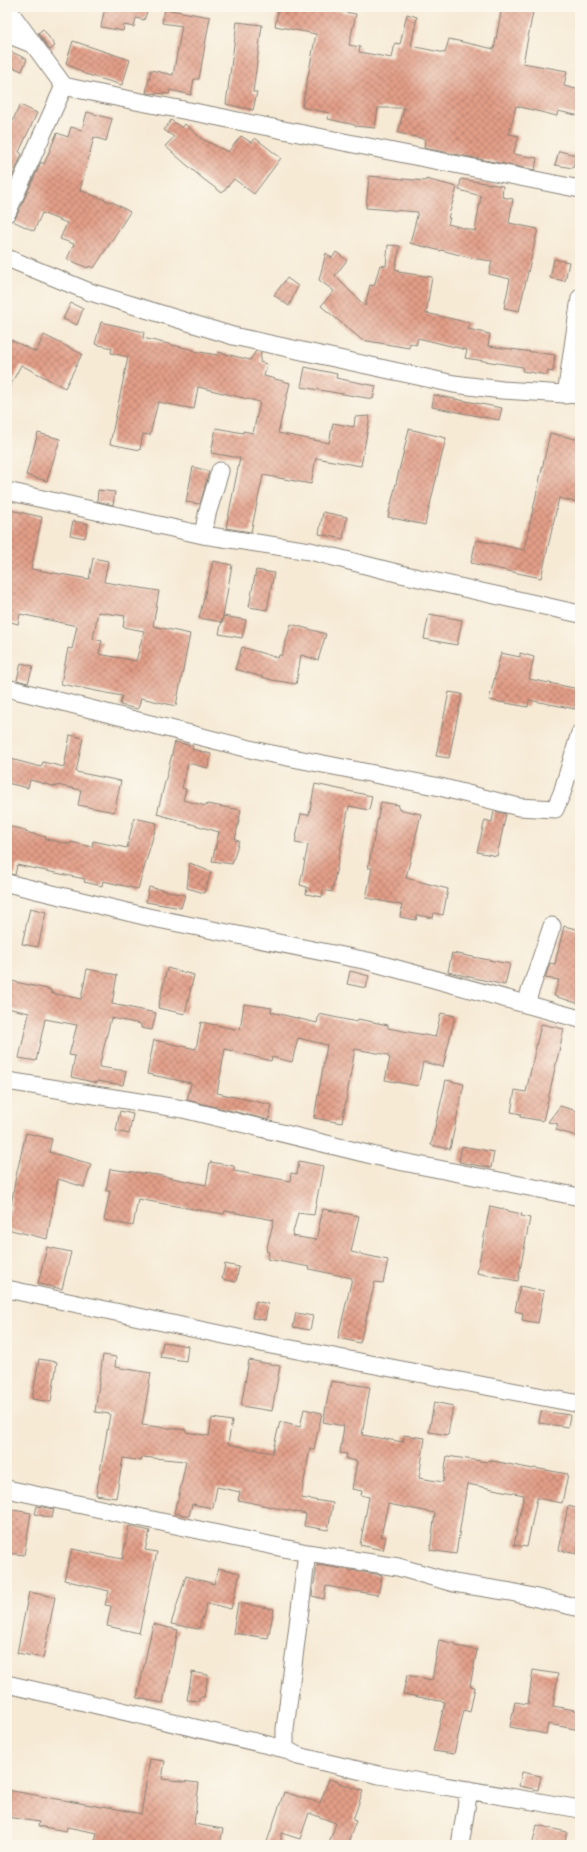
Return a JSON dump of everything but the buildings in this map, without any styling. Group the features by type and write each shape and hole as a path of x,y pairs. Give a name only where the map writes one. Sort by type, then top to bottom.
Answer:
{"street":[{"path":"7,8 64,86 124,100 232,119 451,165 580,189"},
{"path":"7,34 34,44"},
{"path":"7,213 64,86"},
{"path":"7,258 90,292 233,336 454,384 573,395 580,298"},
{"path":"203,535 207,514 220,471"},
{"path":"7,490 203,535 310,551 400,574 580,614"},
{"path":"7,688 262,752 440,787 519,807 555,809 562,793 580,733"},
{"path":"7,883 148,917 368,961 580,1019"},
{"path":"526,1004 552,926"},
{"path":"7,1081 183,1110 388,1159 580,1197"},
{"path":"7,1289 271,1345 580,1404"},
{"path":"7,1489 307,1553 398,1567 454,1582 511,1592 580,1608"},
{"path":"284,1749 285,1729 307,1553"},
{"path":"7,1684 284,1749 298,1756 372,1773 580,1809"},
{"path":"460,1845 469,1790"}]}
